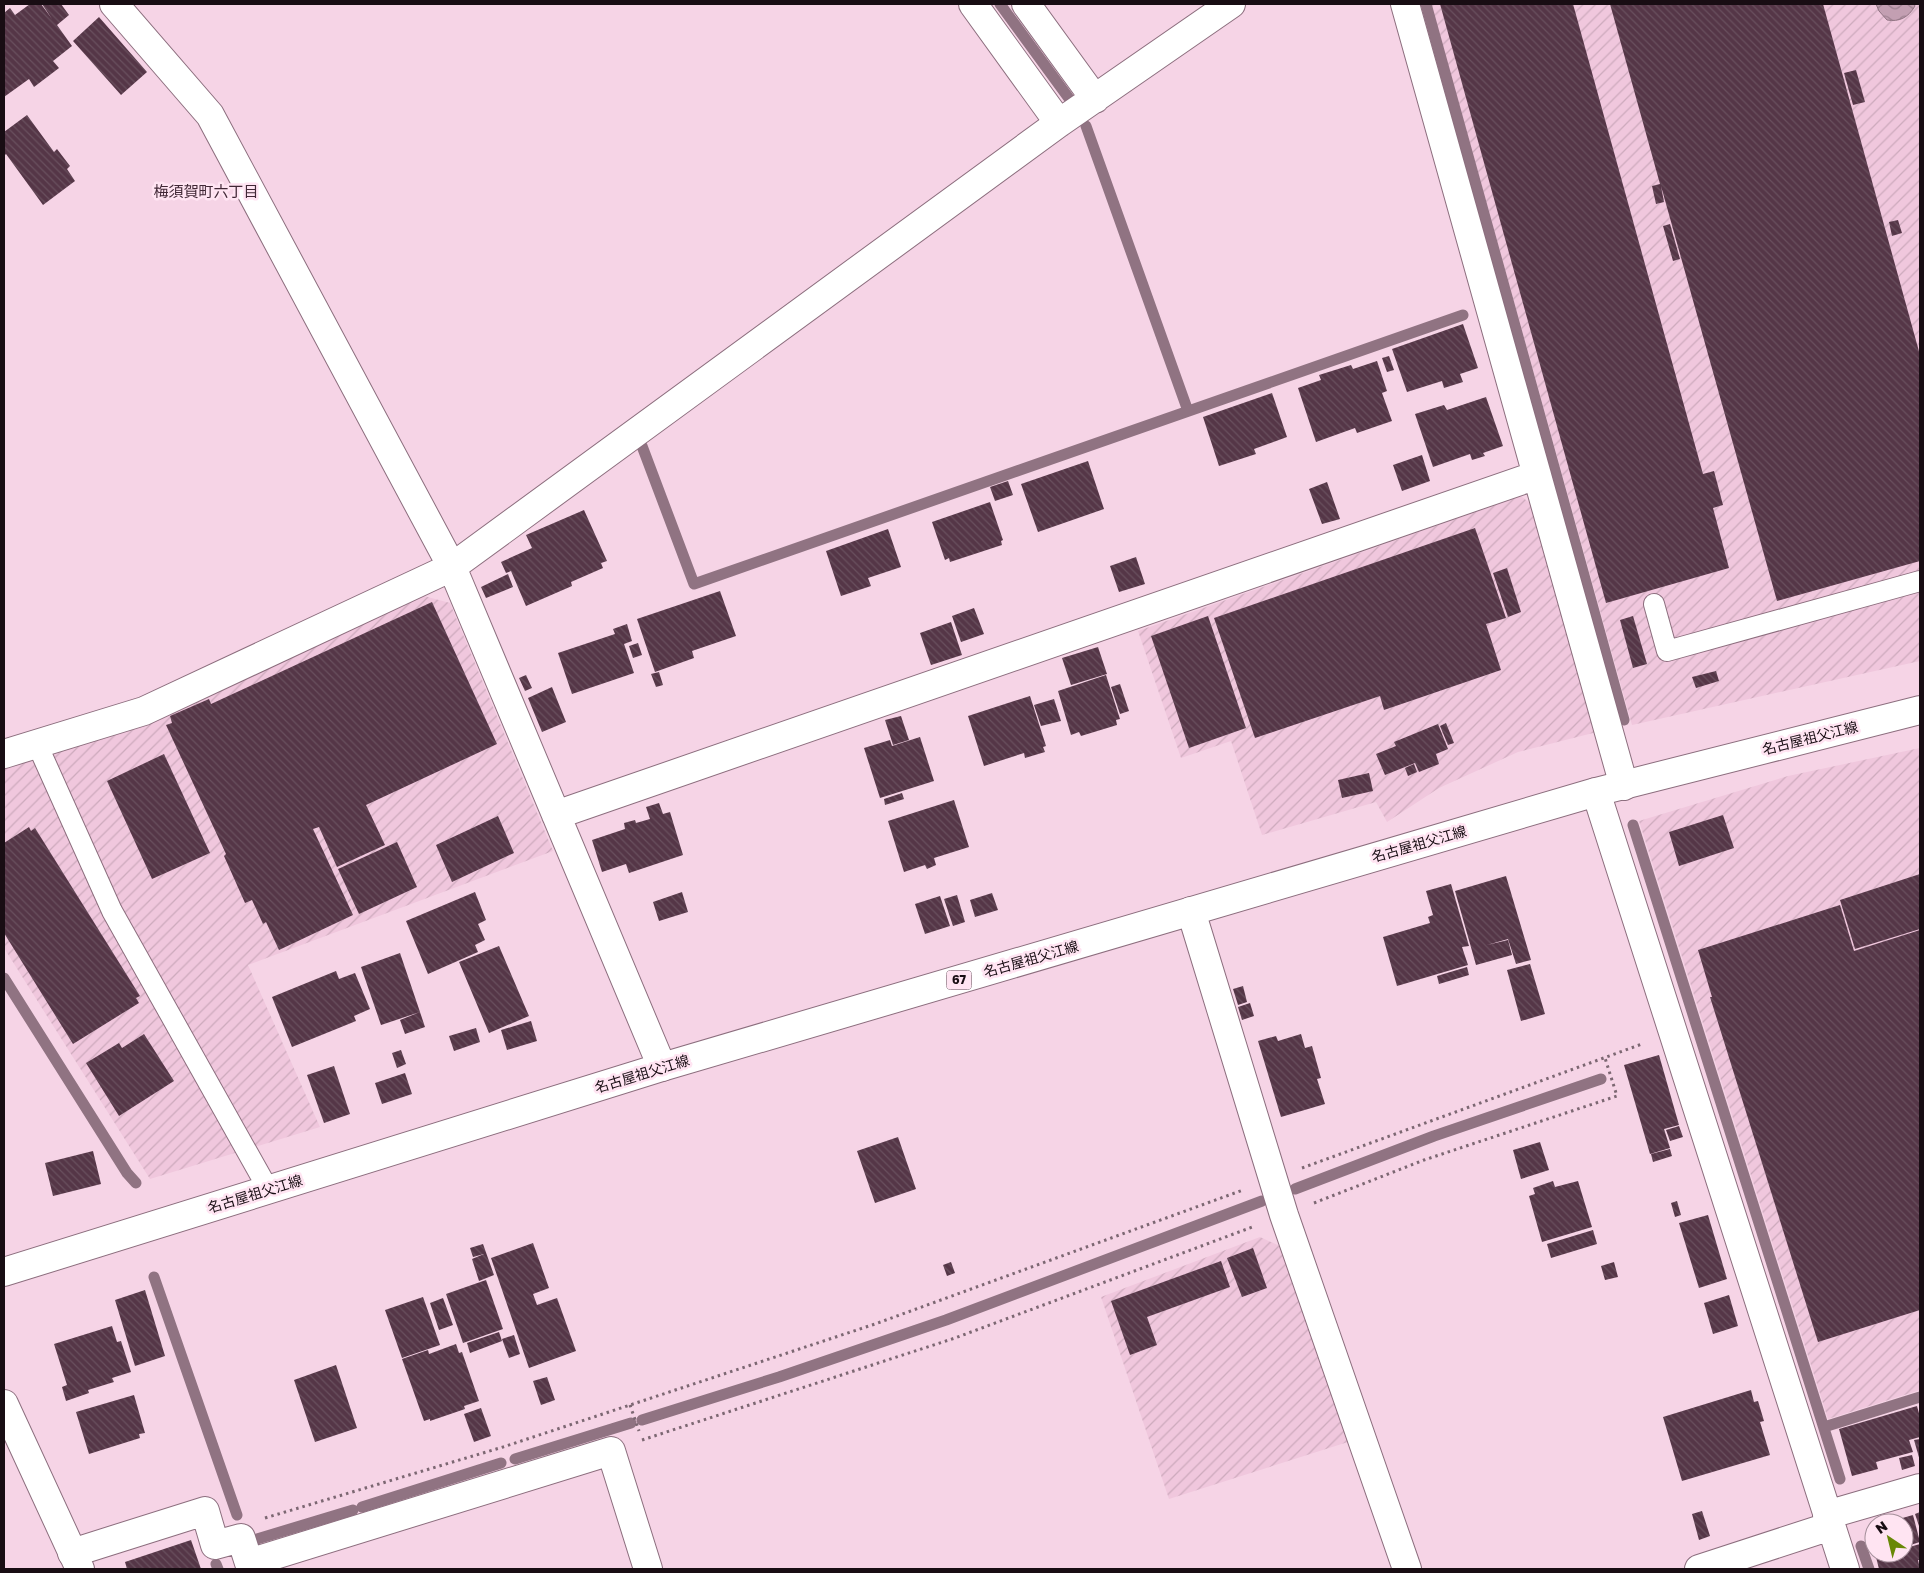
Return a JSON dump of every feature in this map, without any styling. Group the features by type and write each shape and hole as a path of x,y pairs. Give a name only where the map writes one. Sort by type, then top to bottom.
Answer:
{"street":[{"path":"114,4 210,115 452,567 662,1067"},
{"path":"973,4 1060,123"},
{"path":"1026,4 1095,99"},
{"path":"4,754 144,711 452,567 1060,123 1231,4"},
{"path":"1405,4 1624,786"},
{"path":"556,815 1537,475"},
{"name":"名古屋祖父江線","path":"4,1272 662,1067 1596,792 1920,710"},
{"path":"1596,792 1845,1569"},
{"path":"1191,911 1284,1215 1407,1569"},
{"path":"4,1404 76,1561 205,1511 215,1545 241,1538 249,1563 611,1451 648,1569"},
{"path":"1699,1569 1920,1488"}],"lane":[{"path":"1654,604 1667,652 1920,581"},
{"path":"37,744 112,911 268,1190"}],"path":[{"path":"241,1538 238,1526 503,1447 875,1324 1673,1033"},
{"path":"611,1451 955,1338 1284,1215 1424,1160 1617,1096 1605,1058"},
{"path":"630,1405 642,1440"}],"shaded area":[{"path":"1431,4 1920,4 1920,661 1632,725"},
{"path":"1521,496 1536,508 1597,732 1518,752 1439,788 1387,822 1376,802 1262,835 1231,741 1181,758 1138,631"},
{"path":"424,596 450,603 553,851 248,965 320,1127 150,1179 4,948 4,767 146,724"},
{"path":"1920,748 1920,1390 1828,1419 1639,821 1788,776"},
{"path":"1260,1237 1280,1246 1348,1442 1169,1499 1101,1297"}],"water":[{"path":"1876,4 1914,4 1915,6 1906,16 1899,20 1887,20"}],"building":[{"path":"30,4 41,4 52,19 42,4 61,4 69,15 57,25 72,46 53,61 59,68 34,87 29,79 4,97 4,13 10,8 15,15"},
{"path":"1440,4 1573,4 1703,474 1714,471 1723,505 1713,508 1729,568 1606,603"},
{"path":"1610,4 1823,4 1920,355 1920,561 1777,601 1661,186 1664,202 1656,204 1652,186 1660,184"},
{"path":"99,17 147,72 121,95 73,41"},
{"path":"1856,70 1865,102 1853,105 1844,73"},
{"path":"27,115 54,152 57,149 70,166 67,169 75,181 43,205 6,154 4,156 4,132"},
{"path":"1898,220 1902,233 1892,236 1889,222"},
{"path":"1670,224 1680,259 1673,261 1663,226"},
{"path":"1463,324 1478,368 1460,374 1463,382 1444,388 1442,381 1407,392 1392,349"},
{"path":"1389,356 1394,370 1387,372 1382,358"},
{"path":"1377,361 1387,391 1382,393 1392,421 1357,433 1355,428 1316,442 1298,388 1321,380 1319,375 1351,365 1353,369"},
{"path":"1272,393 1287,437 1254,449 1256,454 1219,466 1203,417"},
{"path":"1486,397 1503,446 1483,453 1485,456 1472,460 1470,454 1433,467 1415,414 1444,405 1447,410"},
{"path":"1422,455 1430,481 1402,491 1393,465"},
{"path":"1088,461 1104,509 1038,532 1021,484"},
{"path":"1008,481 1013,495 995,501 990,487"},
{"path":"1327,482 1340,519 1322,524 1309,489"},
{"path":"990,502 1003,540 1001,541 1002,545 950,562 949,558 945,560 932,522"},
{"path":"584,510 607,561 601,563 603,568 571,582 572,586 526,606 511,571 506,573 501,562 532,548 526,535"},
{"path":"1475,528 1506,618 1486,624 1501,670 1384,710 1380,696 1255,738 1214,618"},
{"path":"888,529 901,567 868,578 871,586 841,596 826,551"},
{"path":"1136,557 1145,584 1119,592 1110,566"},
{"path":"1507,568 1521,612 1508,617 1493,573"},
{"path":"508,574 513,587 486,598 481,587"},
{"path":"720,591 736,636 692,651 694,658 655,672 637,619"},
{"path":"432,602 497,744 366,805 385,845 337,867 319,827 313,829 353,915 279,950 266,922 263,924 252,900 245,903 224,856 226,854 166,725 172,723 170,716 209,699 211,704"},
{"path":"974,608 984,634 961,642 952,616"},
{"path":"1208,616 1246,728 1189,748 1151,636"},
{"path":"1633,616 1647,664 1633,668 1620,620"},
{"path":"951,622 962,655 931,665 920,633"},
{"path":"627,624 632,641 624,644 634,673 572,694 558,653 615,634 613,629"},
{"path":"638,643 642,655 633,658 629,646"},
{"path":"1098,647 1107,674 1071,685 1062,658"},
{"path":"1716,671 1719,681 1696,688 1692,677"},
{"path":"659,672 663,685 656,687 651,674"},
{"path":"526,675 532,688 525,691 519,678"},
{"path":"1106,675 1120,719 1116,720 1117,725 1081,736 1079,732 1071,735 1058,691"},
{"path":"1120,684 1129,711 1120,714 1111,687"},
{"path":"552,687 566,722 542,732 528,698"},
{"path":"1030,696 1046,746 1043,747 1045,752 1025,758 1024,753 984,766 968,716"},
{"path":"1054,699 1061,721 1041,726 1034,705"},
{"path":"901,716 909,740 893,745 885,720"},
{"path":"1446,723 1454,743 1448,745 1440,726"},
{"path":"1438,724 1448,749 1436,754 1439,764 1419,772 1415,763 1385,775 1376,754 1396,746 1394,742"},
{"path":"920,737 934,781 880,798 864,748 890,740 892,746"},
{"path":"164,754 210,853 152,879 107,781"},
{"path":"1414,764 1417,772 1408,776 1405,768"},
{"path":"1369,773 1373,791 1342,798 1338,780"},
{"path":"902,793 904,799 885,805 884,799"},
{"path":"954,800 969,847 934,858 936,865 927,869 925,865 904,872 888,821"},
{"path":"659,803 663,814 670,812 683,855 629,873 626,864 602,872 592,840 625,829 624,823 635,820 636,823 650,819 646,807"},
{"path":"1723,815 1734,848 1679,866 1669,832"},
{"path":"498,816 514,853 452,882 436,845"},
{"path":"29,827 31,831 35,828 140,996 136,998 139,1003 73,1044 4,933 4,843"},
{"path":"397,842 417,887 359,914 338,869"},
{"path":"1920,874 1920,929 1855,949 1840,900"},
{"path":"1506,876 1531,960 1516,964 1508,939 1487,945 1508,940 1512,955 1476,965 1455,891"},
{"path":"1451,884 1469,946 1462,947 1468,965 1397,986 1383,937 1430,923 1428,917 1433,915 1426,891"},
{"path":"475,892 486,920 478,924 485,940 475,945 478,952 428,974 406,921"},
{"path":"682,892 688,912 659,921 653,902"},
{"path":"992,893 998,910 975,917 970,900"},
{"path":"957,895 965,922 953,926 944,899"},
{"path":"940,896 950,926 925,934 915,904"},
{"path":"1840,905 1854,951 1920,930 1920,1310 1818,1342 1710,997 1712,997 1698,950"},
{"path":"499,946 529,1016 489,1033 459,962"},
{"path":"400,953 420,1012 381,1025 361,967"},
{"path":"1530,964 1545,1014 1521,1021 1507,970"},
{"path":"1467,967 1469,975 1439,984 1437,976"},
{"path":"336,971 339,979 355,973 370,1009 354,1016 356,1021 292,1047 272,997"},
{"path":"1243,986 1247,1002 1238,1005 1233,989"},
{"path":"1250,1003 1254,1016 1242,1020 1238,1007"},
{"path":"420,1012 425,1027 405,1034 400,1020"},
{"path":"531,1021 537,1041 507,1050 501,1030"},
{"path":"476,1028 480,1042 454,1051 449,1036"},
{"path":"144,1034 174,1081 119,1116 86,1063 119,1043 122,1048"},
{"path":"1301,1034 1305,1048 1312,1046 1321,1078 1317,1079 1325,1104 1281,1117 1258,1041 1276,1036 1278,1041"},
{"path":"401,1050 406,1064 397,1068 392,1053"},
{"path":"1659,1055 1679,1125 1664,1129 1670,1148 1650,1154 1624,1065"},
{"path":"334,1066 350,1114 324,1123 307,1075"},
{"path":"405,1073 412,1094 382,1104 375,1083"},
{"path":"1679,1126 1683,1137 1670,1141 1666,1130"},
{"path":"898,1137 916,1189 875,1203 857,1151"},
{"path":"1540,1142 1549,1170 1521,1179 1513,1150"},
{"path":"1670,1149 1672,1156 1653,1162 1651,1154"},
{"path":"93,1151 101,1184 53,1196 45,1163"},
{"path":"1553,1181 1555,1187 1578,1181 1592,1227 1542,1242 1529,1196 1535,1194 1533,1188"},
{"path":"1677,1201 1681,1215 1675,1217 1671,1203"},
{"path":"1708,1215 1727,1279 1699,1288 1679,1223"},
{"path":"1593,1230 1597,1244 1551,1258 1547,1244"},
{"path":"533,1243 549,1288 533,1294 537,1305 557,1298 576,1351 529,1368 491,1258"},
{"path":"483,1244 494,1275 479,1281 472,1259 484,1254 473,1257 470,1248"},
{"path":"1253,1248 1267,1288 1242,1297 1227,1258"},
{"path":"1221,1261 1230,1287 1147,1317 1157,1345 1130,1355 1111,1301"},
{"path":"951,1262 955,1273 947,1276 943,1265"},
{"path":"1614,1262 1618,1277 1605,1280 1601,1266"},
{"path":"486,1280 503,1329 463,1343 446,1294"},
{"path":"145,1290 165,1356 135,1366 115,1300"},
{"path":"1729,1295 1738,1326 1713,1334 1704,1303"},
{"path":"423,1297 440,1345 402,1358 385,1310"},
{"path":"443,1298 453,1325 439,1330 430,1303"},
{"path":"112,1326 117,1342 121,1341 131,1372 112,1378 114,1382 88,1390 89,1393 66,1401 62,1387 67,1385 54,1344"},
{"path":"499,1332 502,1341 470,1353 467,1343"},
{"path":"514,1335 520,1354 509,1358 502,1339"},
{"path":"456,1344 459,1353 462,1352 479,1401 464,1406 465,1409 430,1421 430,1419 424,1421 402,1359 428,1350 429,1354"},
{"path":"336,1365 357,1428 315,1442 294,1380"},
{"path":"547,1377 555,1400 541,1405 533,1381"},
{"path":"1751,1390 1754,1402 1758,1401 1764,1421 1760,1422 1770,1455 1682,1481 1663,1417"},
{"path":"134,1395 145,1433 139,1434 140,1438 89,1454 76,1412"},
{"path":"1917,1406 1920,1417 1920,1437 1909,1440 1913,1452 1876,1462 1878,1469 1852,1476 1839,1429"},
{"path":"481,1408 491,1436 474,1442 464,1414"},
{"path":"1920,1439 1920,1461 1914,1440"},
{"path":"1912,1455 1915,1466 1902,1470 1899,1458"},
{"path":"1702,1511 1710,1536 1699,1540 1692,1514"},
{"path":"1920,1512 1920,1529 1915,1514"},
{"path":"1914,1519 1920,1542 1914,1544"},
{"path":"191,1540 201,1569 127,1569 125,1562"},
{"path":"1920,1544 1920,1560 1918,1560 1920,1569 1879,1569 1878,1563 1914,1563 1914,1546"}],"waterway":[{"path":"1000,4 1068,97"},
{"path":"1426,4 1624,720"},
{"path":"1086,126 1188,411"},
{"path":"642,446 694,584 1463,315"},
{"path":"1633,825 1840,1479"},
{"path":"4,978 127,1173 136,1183"},
{"path":"1295,1189 1434,1136 1601,1079"},
{"path":"642,1420 779,1377 946,1320 1262,1201"},
{"path":"154,1277 237,1515"},
{"path":"1824,1427 1920,1397"},
{"path":"515,1459 631,1423"},
{"path":"362,1507 501,1463"},
{"path":"257,1539 353,1510"},
{"path":"1861,1546 1869,1569"},
{"path":"216,1564 218,1569"}],"district":[{"name":"梅須賀町六丁目","path":"206,192"}]}
